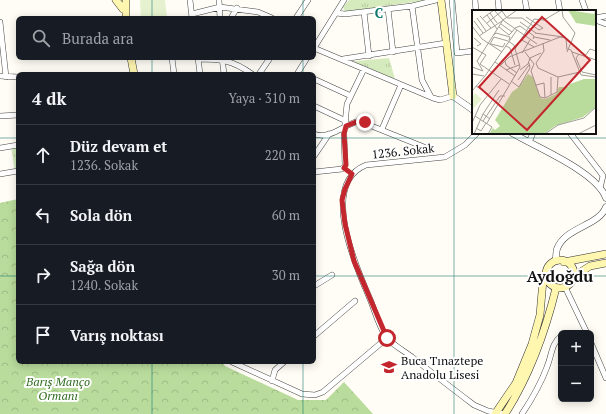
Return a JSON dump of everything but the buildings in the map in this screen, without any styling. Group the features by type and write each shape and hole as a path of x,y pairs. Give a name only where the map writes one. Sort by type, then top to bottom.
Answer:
{"main road":[{"path":"116,0 126,16"},
{"path":"120,0 122,9"},
{"path":"126,0 126,16"},
{"path":"441,0 453,96"},
{"path":"131,60 134,72"},
{"path":"496,413 516,383 530,351 540,315 543,280 547,270 556,261 564,262 606,254"},
{"path":"547,270 549,283 556,288 565,287 572,281 573,277 572,268 564,262"},
{"path":"573,277 590,266 606,263"},
{"path":"504,414 531,367 556,288"}],"street":[{"path":"190,0 192,16 220,7 237,8 258,12 268,16"},
{"path":"220,0 220,16"},
{"path":"297,16 308,0"},
{"path":"316,45 344,0"},
{"path":"336,13 344,14 412,6 436,0"},
{"path":"452,0 457,54 472,50"},
{"path":"474,0 476,10"},
{"path":"498,0 499,10"},
{"path":"525,0 527,10"},
{"path":"558,0 560,10"},
{"path":"582,0 586,10"},
{"path":"412,6 422,80 431,97"},
{"path":"232,16 237,8"},
{"path":"388,9 393,52"},
{"path":"364,12 369,56"},
{"path":"596,19 606,16"},
{"path":"596,19 606,24"},
{"path":"0,22 6,77"},
{"path":"342,59 446,43"},
{"path":"316,49 431,97 440,100 453,96 472,109"},
{"path":"172,60 174,72"},
{"path":"198,60 200,72"},
{"path":"222,60 224,72"},
{"path":"225,60 236,64 249,72"},
{"path":"236,64 239,60"},
{"path":"260,72 269,60"},
{"path":"300,72 306,60"},
{"path":"344,168 346,165 344,134 347,104 364,69"},
{"path":"0,76 16,77"},
{"path":"316,80 351,96"},
{"path":"382,129 401,85"},
{"path":"316,107 346,124"},
{"path":"0,116 16,115"},
{"path":"316,153 330,134 346,124 359,121 429,149"},
{"path":"316,134 323,136 330,134"},
{"name":"1236. Sokak","path":"352,174 359,168 366,165 445,157 465,145 476,134"},
{"path":"514,134 583,172 600,188 606,198"},
{"path":"529,142 533,134"},
{"path":"571,134 603,176 600,188"},
{"path":"316,145 321,144"},
{"path":"0,148 16,145"},
{"path":"316,172 344,168 352,174 342,200 345,224 354,261 387,338 474,405 496,413 504,414"},
{"path":"0,174 16,171"},
{"path":"556,261 557,249 565,239 573,231 599,217 606,207"},
{"path":"316,285 332,275"},
{"path":"565,287 585,330"},
{"path":"316,334 355,301"},
{"path":"236,364 302,394 316,395 323,392 387,338"},
{"path":"522,414 548,366 554,343 558,339"},
{"path":"594,349 604,369 606,378"},
{"path":"272,381 274,370 282,364"}],"green space":[{"path":"140,0 165,0 167,16 141,16"},
{"path":"349,0 427,0 345,12 343,7"},
{"path":"389,58 395,79 354,62 356,61"},
{"path":"16,145 15,172 11,146"},
{"name":"Barış Manço Ormanı","path":"16,199 16,364 224,364 298,400 326,400 344,382 373,414 0,414 0,203"}],"place":[{"name":"Buca Tınaztepe Anadolu Lisesi","path":"389,367"}],"district":[{"name":"Aydoğdu","path":"560,276"}],"route":[{"path":"365,122 359,121 346,126 344,134 346,165 344,168 352,174 349,178 342,200 345,224 354,261 387,338"}]}
